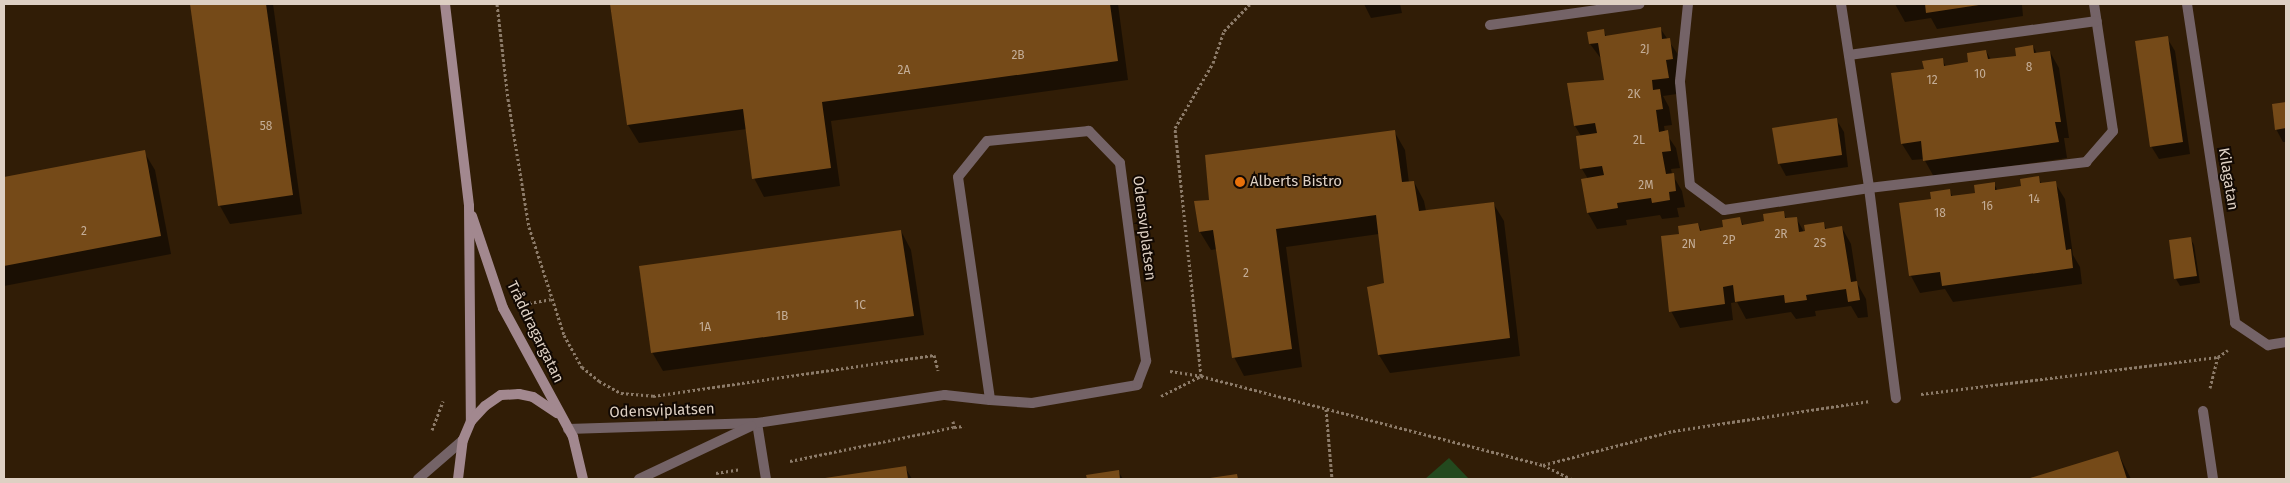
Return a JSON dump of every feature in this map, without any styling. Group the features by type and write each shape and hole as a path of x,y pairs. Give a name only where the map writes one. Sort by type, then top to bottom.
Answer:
{"main road":[{"name":"Tråddragargatan","path":"445,4 469,206 471,421"},
{"name":"Tråddragargatan","path":"469,206 503,308 558,414 568,429 583,479"},
{"name":"Tråddragargatan","path":"458,479 463,440 471,421 485,406 501,395 533,397 558,414"}],"street":[{"path":"1490,25 1640,4"},
{"path":"1688,4 1680,82 1690,185 1724,210 1869,188 2086,162 2113,131 2094,4"},
{"path":"1841,4 1869,188 1896,398"},
{"name":"Kilagatan","path":"2187,4 2235,322 2265,343 2286,342"},
{"path":"1849,55 2097,22"},
{"name":"Odensviplatsen","path":"568,429 757,423 945,395 990,400 1032,402 1137,385 1146,361 1120,164 1089,131 987,142 958,177 990,400"},
{"path":"2203,411 2213,479"},
{"path":"757,423 766,479"},
{"name":"Odensviplatsen","path":"639,479 757,423"},
{"path":"418,479 463,440"}],"path":[{"path":"497,4 508,99 529,227 564,335 582,367 599,381 621,394 653,396 934,355"},
{"path":"1250,4 1224,31 1213,63 1175,128 1201,376 1543,465 1572,479"},
{"path":"1326,409 1332,479"},
{"path":"712,474 764,466 954,427"}],"green space":[{"path":"1449,458 1469,479 1425,479"}],"building":[{"path":"190,4 266,4 293,195 218,206"},
{"path":"610,4 1110,4 1118,61 822,102 831,168 752,179 743,109 627,125"},
{"path":"1925,4 1978,4 1979,5 1926,13"},
{"path":"1661,27 1662,39 1670,38 1673,59 1666,60 1669,78 1652,80 1653,90 1660,89 1663,109 1656,110 1659,132 1668,130 1671,151 1662,152 1666,174 1674,173 1676,191 1669,192 1670,200 1652,203 1651,198 1617,203 1618,208 1587,213 1581,179 1604,175 1602,166 1580,169 1576,136 1597,133 1595,123 1574,126 1567,83 1604,80 1598,43 1589,44 1587,32 1604,29 1605,36"},
{"path":"2168,36 2183,142 2150,147 2135,41"},
{"path":"2033,45 2034,53 2050,51 2061,122 2055,122 2059,142 1923,161 1921,141 1901,144 1891,73 1924,69 1922,61 1943,58 1944,66 1968,62 1967,53 1986,50 1988,59 2016,56 2015,48"},
{"path":"2286,102 2286,128 2275,130 2272,104"},
{"path":"1837,118 1842,155 1778,164 1772,128"},
{"path":"1395,130 1402,182 1414,181 1419,211 1494,202 1510,338 1378,355 1367,287 1384,283 1376,215 1276,229 1292,349 1232,358 1213,230 1199,232 1194,201 1209,200 1205,155"},
{"path":"145,150 161,236 4,266 4,177"},
{"path":"2039,176 2040,183 2056,181 2066,250 2071,249 2073,268 1942,286 1940,272 1909,276 1899,203 1931,199 1930,192 1950,189 1951,196 1975,193 1974,185 1995,182 1995,190 2021,186 2020,179"},
{"path":"1784,211 1785,218 1797,217 1799,232 1805,231 1804,225 1824,222 1825,229 1842,226 1851,282 1857,281 1860,300 1848,302 1846,289 1806,295 1807,300 1785,303 1784,295 1735,302 1733,285 1723,287 1725,304 1669,312 1661,236 1679,234 1678,226 1698,223 1700,231 1723,227 1722,220 1740,217 1742,225 1764,221 1763,214"},
{"path":"901,230 914,316 651,353 639,266"},
{"path":"2191,237 2197,276 2174,279 2169,240"},
{"path":"2118,451 2127,479 2027,479"},
{"path":"906,466 908,479 825,479 825,478"},
{"path":"1119,470 1120,479 1087,479 1086,475"},
{"path":"1237,474 1238,479 1210,479 1210,478"}],"place":[{"name":"Alberts Bistro","path":"1240,182"}]}
